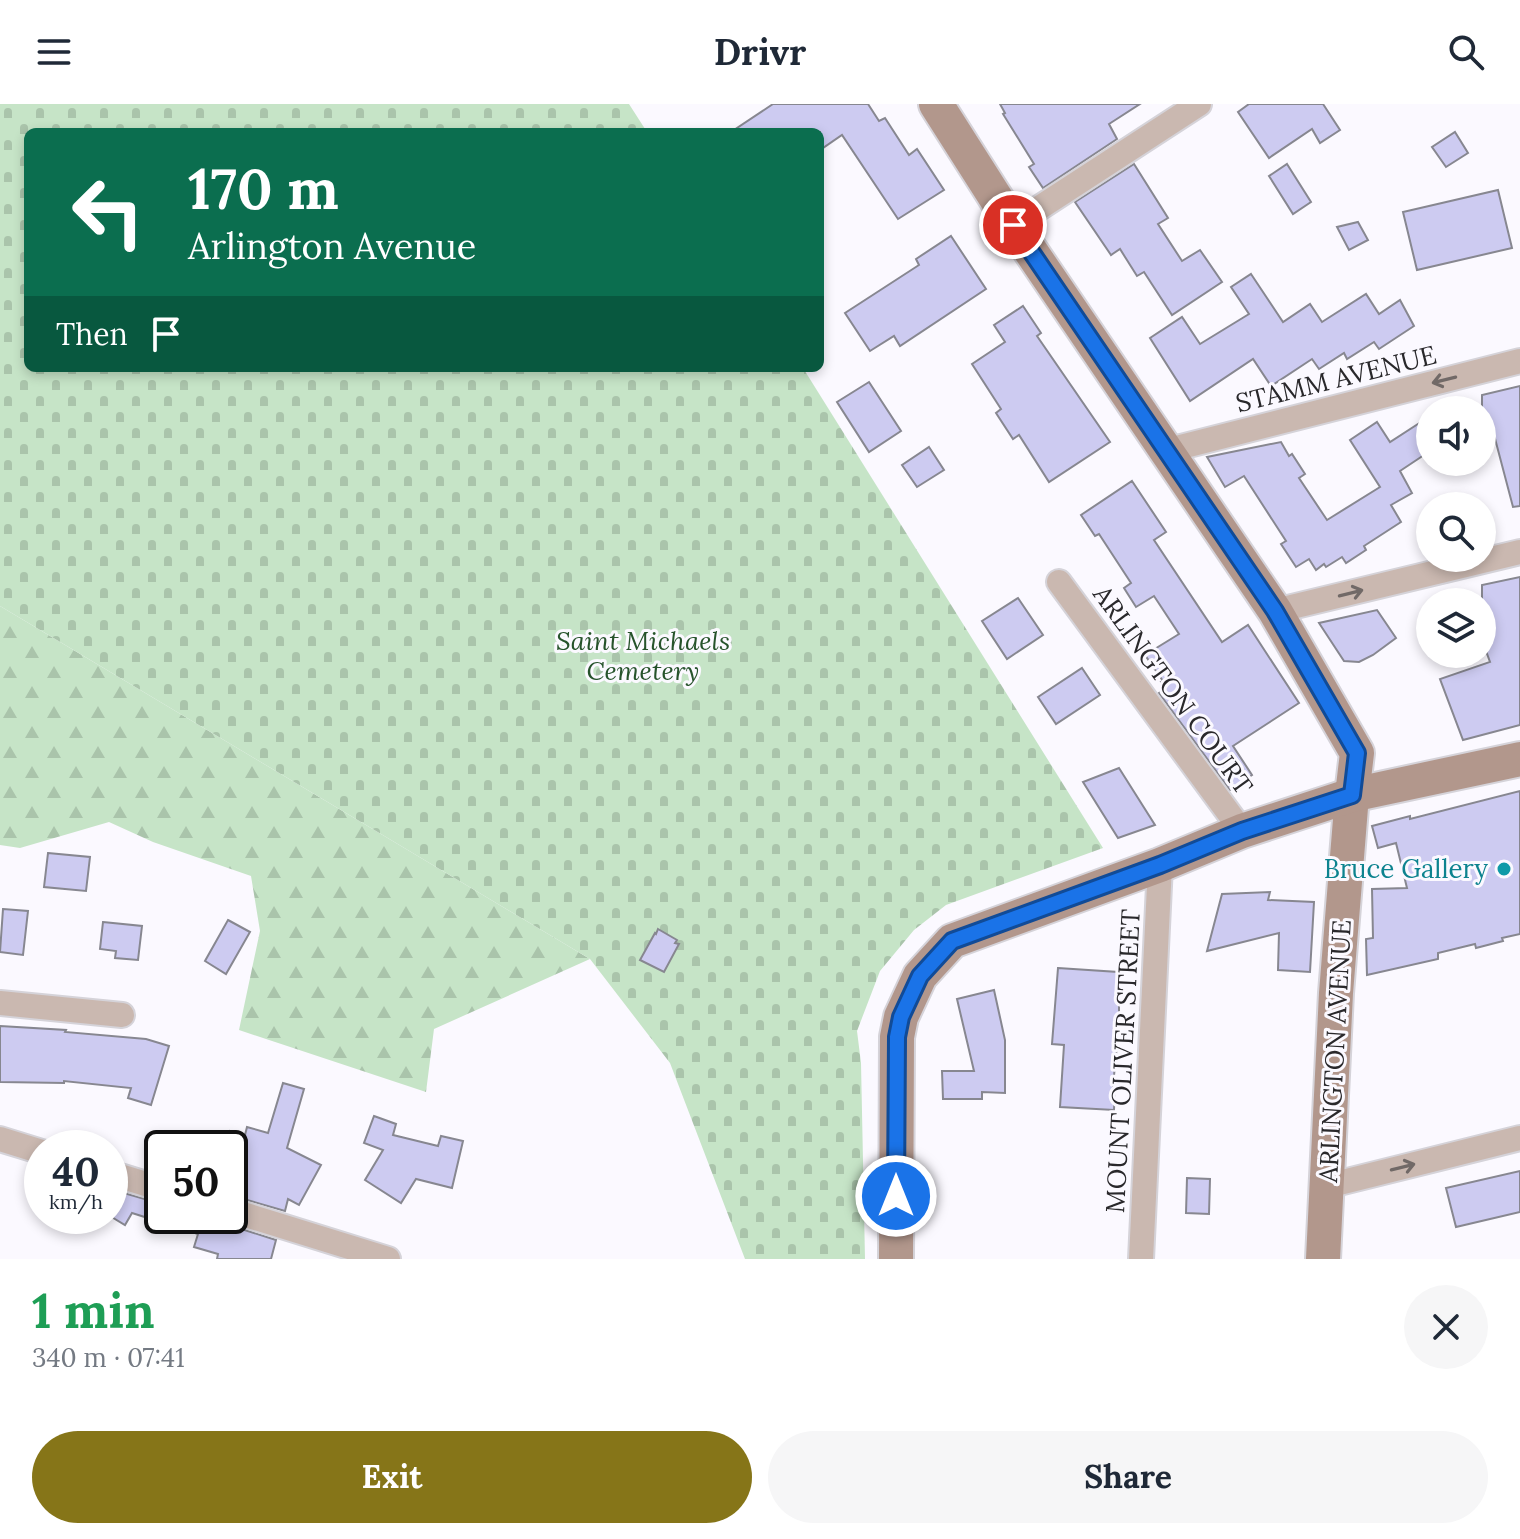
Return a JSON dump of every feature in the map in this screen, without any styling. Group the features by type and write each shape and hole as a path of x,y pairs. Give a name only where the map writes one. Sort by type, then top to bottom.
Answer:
{"main road":[{"name":"ARLINGTON AVENUE","path":"936,104 1013,225 1275,611 1357,753 1336,993 1323,1259"},
{"path":"896,1259 897,1037 901,1017 920,976 952,941 1160,865 1242,831 1352,795 1520,759"}],"street":[{"path":"1013,225 1199,104"},
{"name":"STAMM AVENUE","path":"1165,451 1520,361"},
{"path":"1275,611 1520,552"},
{"name":"ARLINGTON COURT","path":"1059,582 1242,831"},
{"name":"MOUNT OLIVER STREET","path":"1141,1259 1160,865"},
{"path":"0,1003 122,1015"},
{"path":"1327,1186 1520,1138"},
{"path":"0,1139 24,1146"},
{"path":"248,1216 388,1259"}],"green space":[{"name":"Saint Michaels Cemetery","path":"0,104 629,104 644,128 24,128 24,372 806,372 1103,848 946,905 914,930 880,971 857,1031 861,1063 865,1259 745,1259 670,1063 590,959 0,606"},
{"path":"0,606 590,959 434,1029 426,1092 239,1030 260,931 251,876 153,842 109,822 20,848 0,845"}],"building":[{"path":"773,104 868,104 879,121 885,118 909,155 917,149 944,190 898,219 842,135 824,147 824,128 737,128"},
{"path":"1000,104 1140,104 1109,124 1117,139 1043,188 1029,167 1034,164"},
{"path":"1249,104 1323,104 1340,130 1320,143 1312,129 1269,158 1238,112"},
{"path":"1455,132 1468,153 1446,167 1432,147"},
{"path":"1134,164 1168,218 1158,224 1182,261 1200,250 1222,282 1172,315 1144,272 1137,276 1120,249 1111,255 1075,202"},
{"path":"1287,164 1311,202 1293,214 1269,176"},
{"path":"1498,190 1512,248 1417,270 1403,212"},
{"path":"1358,222 1368,240 1349,250 1337,227"},
{"path":"951,236 986,289 900,346 894,336 870,351 845,313 919,265 916,259"},
{"path":"1251,274 1283,322 1310,304 1322,322 1366,294 1379,314 1400,300 1414,326 1379,349 1374,342 1347,359 1344,353 1319,369 1312,359 1271,386 1253,359 1190,401 1150,338 1182,317 1200,344 1249,314 1231,287"},
{"path":"1023,306 1041,333 1037,336 1110,442 1049,482 1019,435 1013,439 996,413 1001,409 972,364 1005,342 994,325"},
{"path":"869,382 901,431 869,452 837,402"},
{"path":"1520,386 1520,506 1513,507 1496,442 1496,396 1482,395"},
{"path":"1377,422 1390,442 1416,425 1416,460 1400,471 1412,493 1391,505 1401,522 1364,546 1366,550 1346,563 1342,557 1316,570 1309,559 1296,567 1281,544 1286,541 1244,476 1225,487 1207,457 1281,442 1305,474 1299,478 1327,520 1380,487 1350,440"},
{"path":"929,447 944,470 917,487 902,465"},
{"path":"1132,481 1166,532 1154,540 1222,642 1248,625 1299,703 1233,746 1252,775 1230,790 1159,693 1165,689 1163,681 1145,655 1179,634 1154,596 1136,607 1124,588 1131,583 1099,534 1095,536 1081,515"},
{"path":"1520,577 1520,725 1463,740 1440,679 1472,668 1496,668 1496,588 1482,588 1482,585"},
{"path":"1018,598 1043,635 1007,659 982,621"},
{"path":"1377,610 1396,638 1359,662 1344,661 1319,623"},
{"path":"1082,668 1100,695 1056,724 1038,697"},
{"path":"1119,768 1155,825 1118,838 1083,782"},
{"path":"1520,791 1520,934 1476,948 1475,944 1438,953 1438,959 1367,975 1366,939 1373,938 1372,889 1407,888 1396,843 1378,848 1372,826"},
{"path":"48,853 90,857 86,891 44,887"},
{"path":"1270,892 1268,900 1314,902 1310,972 1278,970 1279,933 1207,951 1222,894"},
{"path":"3,909 28,911 23,955 0,952"},
{"path":"228,920 250,932 226,974 205,961"},
{"path":"103,922 142,926 138,960 115,958 116,951 100,949"},
{"path":"658,929 679,944 664,972 640,960"},
{"path":"1058,968 1118,972 1116,1001 1119,1001 1119,1024 1114,1110 1060,1107 1064,1045 1052,1044"},
{"path":"994,990 1005,1040 1005,1093 982,1092 982,1099 943,1099 942,1071 974,1071 957,999"},
{"path":"0,1026 146,1039 169,1046 151,1105 128,1098 131,1088 64,1081 0,1082"},
{"path":"283,1083 304,1089 287,1148 321,1165 299,1205 288,1199 285,1211 248,1200 247,1127 268,1133"},
{"path":"374,1116 396,1124 393,1135 438,1146 441,1136 463,1141 452,1188 416,1179 401,1203 365,1180 383,1150 364,1143"},
{"path":"1520,1171 1520,1212 1456,1227 1446,1188"},
{"path":"1187,1178 1210,1179 1209,1214 1186,1213"},
{"path":"128,1194 144,1199 144,1217 132,1213 128,1220"},
{"path":"248,1231 276,1240 271,1259 217,1259 218,1254 194,1247 198,1234 248,1234"}],"place":[{"name":"Bruce Gallery","path":"1504,869"}],"route":[{"path":"896,1196 897,1037 901,1017 920,976 952,941 1160,865 1242,831 1352,795 1357,753 1275,611 1013,225"}]}
